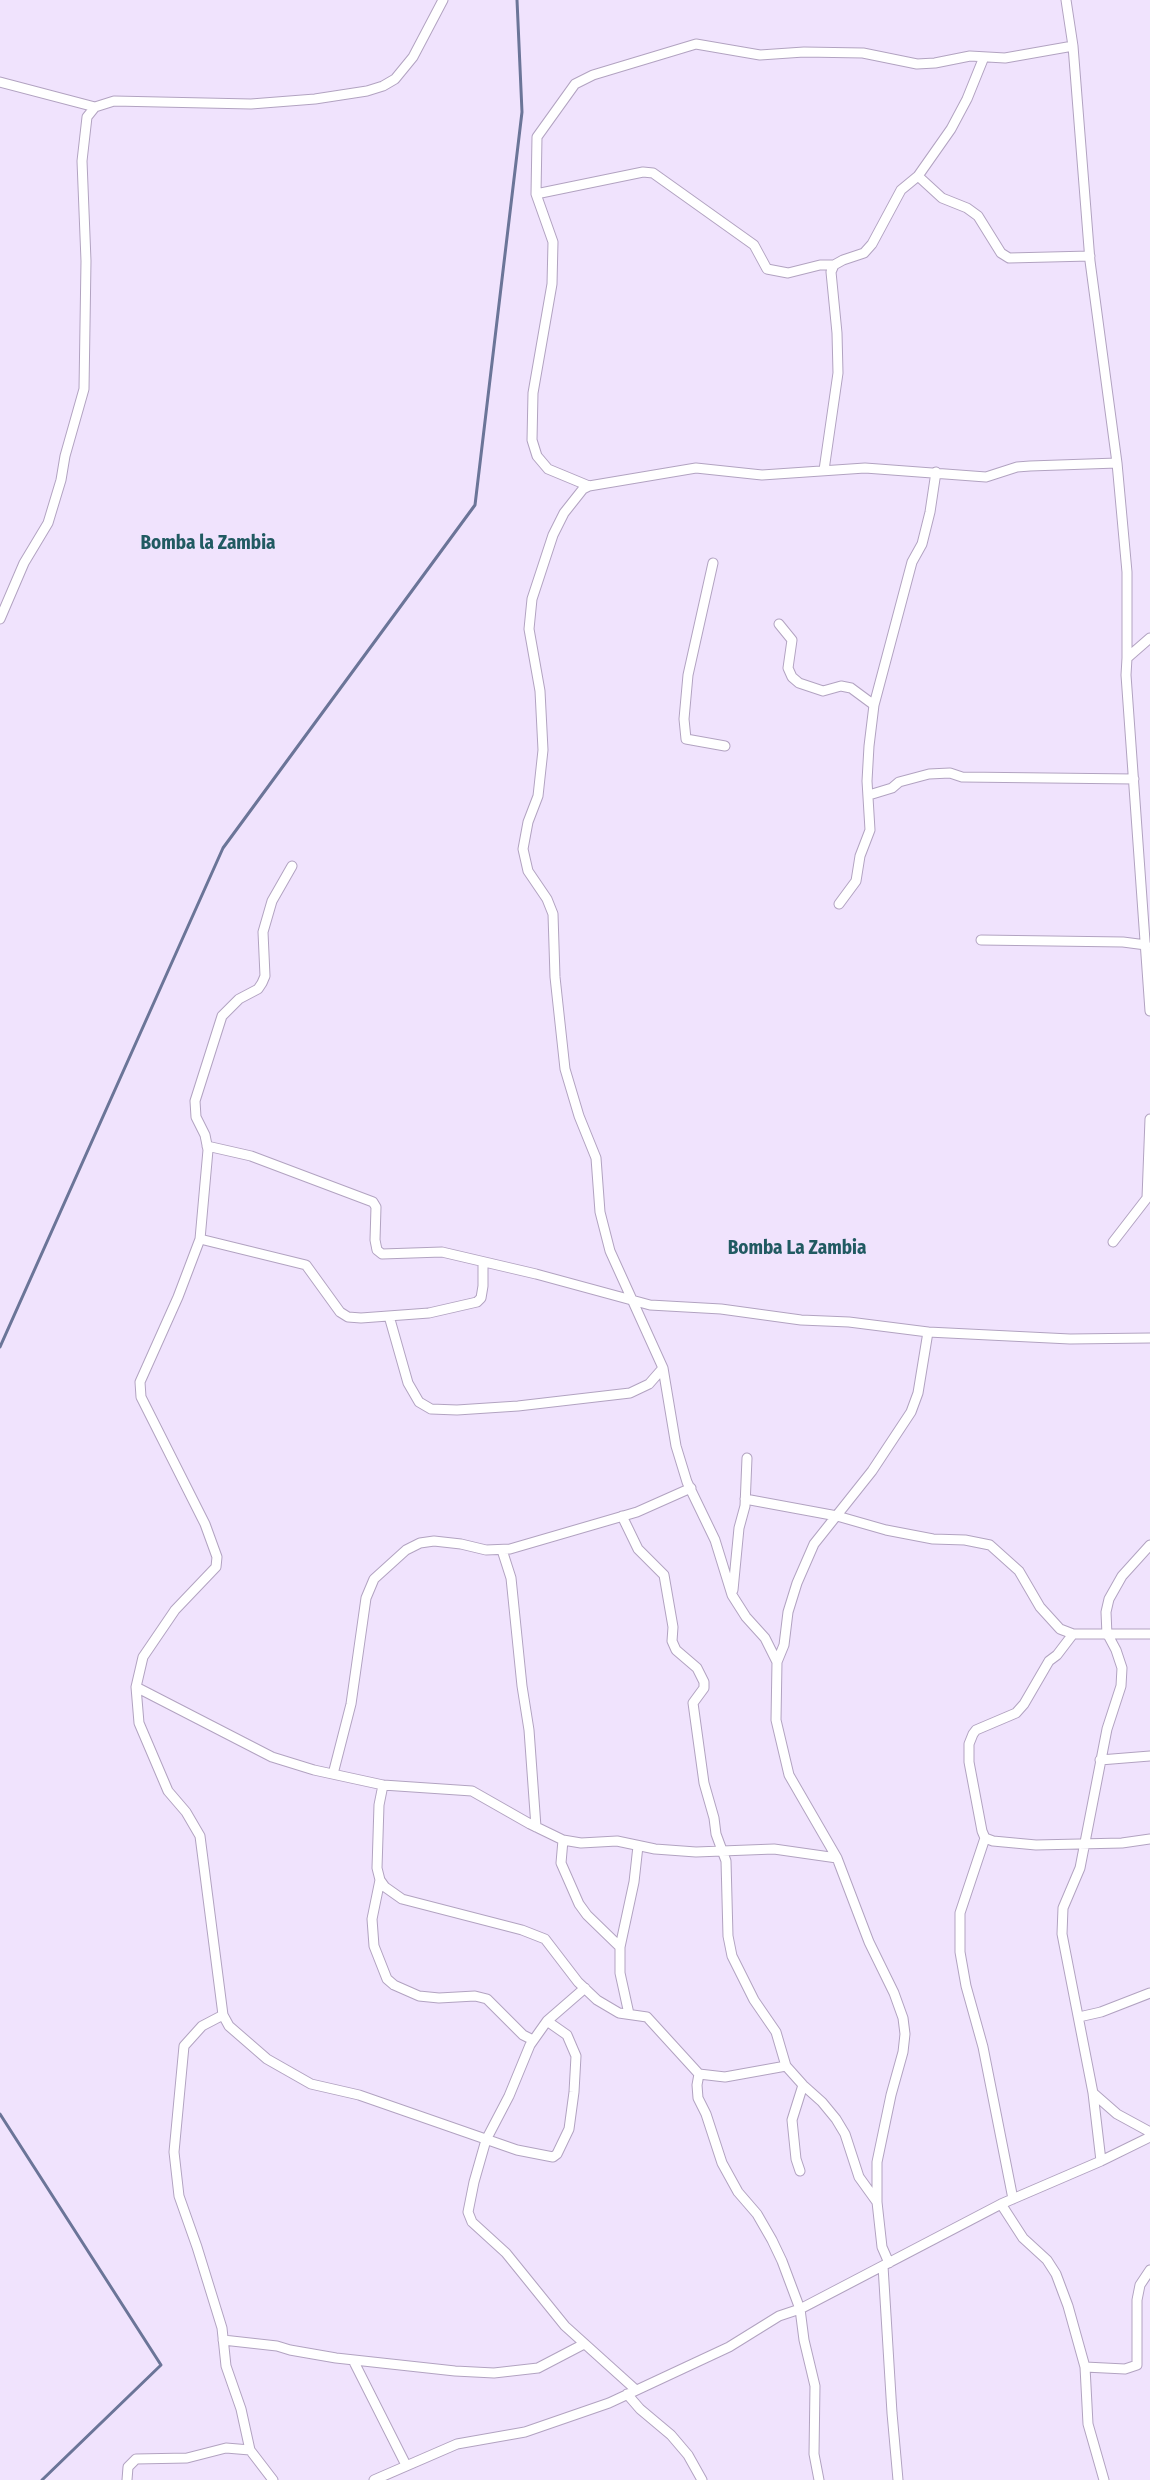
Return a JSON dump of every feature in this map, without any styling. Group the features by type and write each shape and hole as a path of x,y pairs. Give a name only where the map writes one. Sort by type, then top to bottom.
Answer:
{"street":[{"path":"0,82 95,107 114,101 251,104 367,91 383,86 404,70 413,57 443,0"},
{"path":"1066,0 1072,46 1090,256 1117,463 1127,572 1126,675 1150,1011"},
{"path":"589,486 548,469 537,456 532,440 533,393 552,284 553,242 536,194 537,137 575,84 593,75 645,61 671,50 696,44 760,55 804,52 864,53 917,64 935,63 970,56 1004,58 1072,46"},
{"path":"536,194 643,172 653,173 754,245 767,269 788,272 820,265 834,265 842,260 864,253 872,244 902,190 918,176 951,129 963,107 984,57"},
{"path":"0,619 24,563 48,523 62,480 65,456 84,389 86,261 82,161 87,117 95,107"},
{"path":"918,176 942,198 967,208 978,216 1001,253 1009,258 1090,256"},
{"path":"824,470 838,373 838,333 831,272 834,265"},
{"path":"777,1662 765,1638 746,1617 732,1595 715,1540 691,1488 676,1446 663,1368 610,1252 600,1212 596,1158 565,1069 555,977 553,914 548,899 528,871 523,849 528,822 538,796 543,750 540,691 529,629 532,599 554,535 564,513 582,489 589,486 696,468 762,475 865,468 986,477 1017,467 1117,463"},
{"path":"839,904 856,881 860,856 870,830 868,746 874,705 912,562 922,544 930,512 936,472"},
{"path":"713,564 688,675 684,719 686,739 725,746"},
{"path":"779,624 792,640 788,668 792,677 799,683 823,691 841,686 851,688 874,705"},
{"path":"1127,658 1150,638"},
{"path":"869,795 892,788 900,782 929,774 950,772 962,777 1134,779"},
{"path":"292,866 272,901 263,932 265,976 262,984 258,989 239,999 222,1016 195,1101 196,1117 205,1135 207,1146 200,1239 174,1306 140,1382 141,1397 205,1524 217,1557 216,1567 175,1610 142,1657 136,1687 139,1723 168,1790 186,1812 200,1836 222,2015 229,2026 267,2060 312,2084 359,2095 425,2116 486,2140 547,2157 557,2154 569,2129 576,2056 567,2035 547,2021"},
{"path":"981,940 1123,942 1146,945"},
{"path":"1113,1242 1147,1198 1150,1119"},
{"path":"207,1146 251,1156 373,1202 376,1206 375,1240 377,1250 382,1254 442,1252 630,1298 650,1305 721,1309 801,1320 849,1322 928,1332 1070,1339 1150,1338"},
{"path":"200,1239 306,1265 340,1312 348,1317 361,1318 429,1313 477,1302 483,1286 483,1262"},
{"path":"389,1316 408,1383 419,1402 431,1409 457,1410 518,1406 630,1393 649,1384 663,1368"},
{"path":"898,2480 892,2413 886,2264 877,2202 877,2162 891,2095 903,2052 905,2034 903,2018 894,1993 869,1942 837,1858 789,1775 776,1720 777,1662 784,1645 788,1612 797,1583 814,1544 872,1471 911,1412 918,1393 928,1332"},
{"path":"732,1595 739,1528 745,1498 747,1458"},
{"path":"333,1774 351,1704 366,1598 374,1579 406,1550 420,1543 446,1542 486,1550 502,1550 622,1516 669,1500 691,1488"},
{"path":"745,1498 837,1516 886,1530 932,1539 965,1540 990,1545 1019,1571 1030,1592 1051,1621 1060,1629 1073,1634 1150,1634"},
{"path":"622,1516 638,1549 664,1575 673,1627 672,1641 676,1650 697,1668 704,1682 704,1688 693,1703 704,1783 727,1878 728,1936 732,1956 754,2000 776,2032 786,2066 822,2102 840,2126 849,2144 859,2177 877,2202"},
{"path":"1101,2161 1093,2093 1062,1934 1063,1908 1080,1868 1087,1843 1100,1760 1107,1729 1121,1686 1122,1668 1116,1650 1107,1635 1106,1612 1109,1598 1122,1576 1150,1546"},
{"path":"502,1550 511,1578 522,1686 529,1730 536,1827"},
{"path":"1013,2199 984,2047 966,1986 960,1952 960,1913 985,1838 969,1762 969,1744 976,1730 1016,1713 1024,1704 1049,1660 1057,1655 1073,1634"},
{"path":"136,1687 272,1756 314,1770 383,1785 472,1791 563,1840 581,1843 617,1841 638,1846 696,1852 774,1850 837,1858"},
{"path":"1100,1760 1150,1756"},
{"path":"383,1785 378,1827 378,1868 380,1880 372,1919 374,1946 387,1979 394,1985 419,1996 439,1998 475,1996 487,1998 523,2036 533,2040"},
{"path":"985,1838 1004,1843 1036,1845 1122,1843 1150,1839"},
{"path":"563,1840 562,1863 579,1904 587,1915 620,1947"},
{"path":"629,2014 620,1973 620,1947 634,1882 638,1846"},
{"path":"380,1880 402,1899 508,1926 545,1940 597,2000 619,2013 647,2017 699,2074 725,2077 786,2066"},
{"path":"585,1988 547,2021 533,2040 509,2096 486,2140 468,2212 472,2222 506,2253 552,2312 584,2344 620,2373 646,2414 671,2435 688,2455 702,2480"},
{"path":"1079,2017 1100,2012 1150,1992"},
{"path":"222,2015 202,2026 184,2046 174,2152 179,2196 211,2292 223,2340 226,2366 241,2409 250,2450 273,2480"},
{"path":"699,2074 697,2085 698,2098 706,2114 722,2163 738,2192 757,2214 772,2240 800,2310 804,2340 814,2386 814,2454 819,2480"},
{"path":"800,2171 796,2160 792,2120 803,2085"},
{"path":"1093,2093 1117,2114 1150,2132"},
{"path":"374,2480 457,2444 525,2432 609,2403 729,2347 779,2316 800,2310 1001,2204 1101,2161 1150,2137"},
{"path":"1001,2204 1019,2232 1047,2260 1056,2274 1068,2306 1085,2367 1088,2424 1104,2480"},
{"path":"1085,2367 1125,2368 1137,2365 1137,2300 1140,2285 1150,2270"},
{"path":"223,2340 277,2346 298,2352 353,2360 455,2372 494,2374 538,2368 584,2344"},
{"path":"353,2360 406,2465"},
{"path":"127,2480 128,2466 136,2459 187,2458 226,2448 250,2450"}],"waterway":[{"path":"0,1347 223,848 475,505 522,112 517,0"},
{"path":"0,2114 161,2365 42,2480"}],"district":[{"name":"Bomba la Zambia","path":"208,544"},
{"name":"Bomba La Zambia","path":"797,1249"}]}
